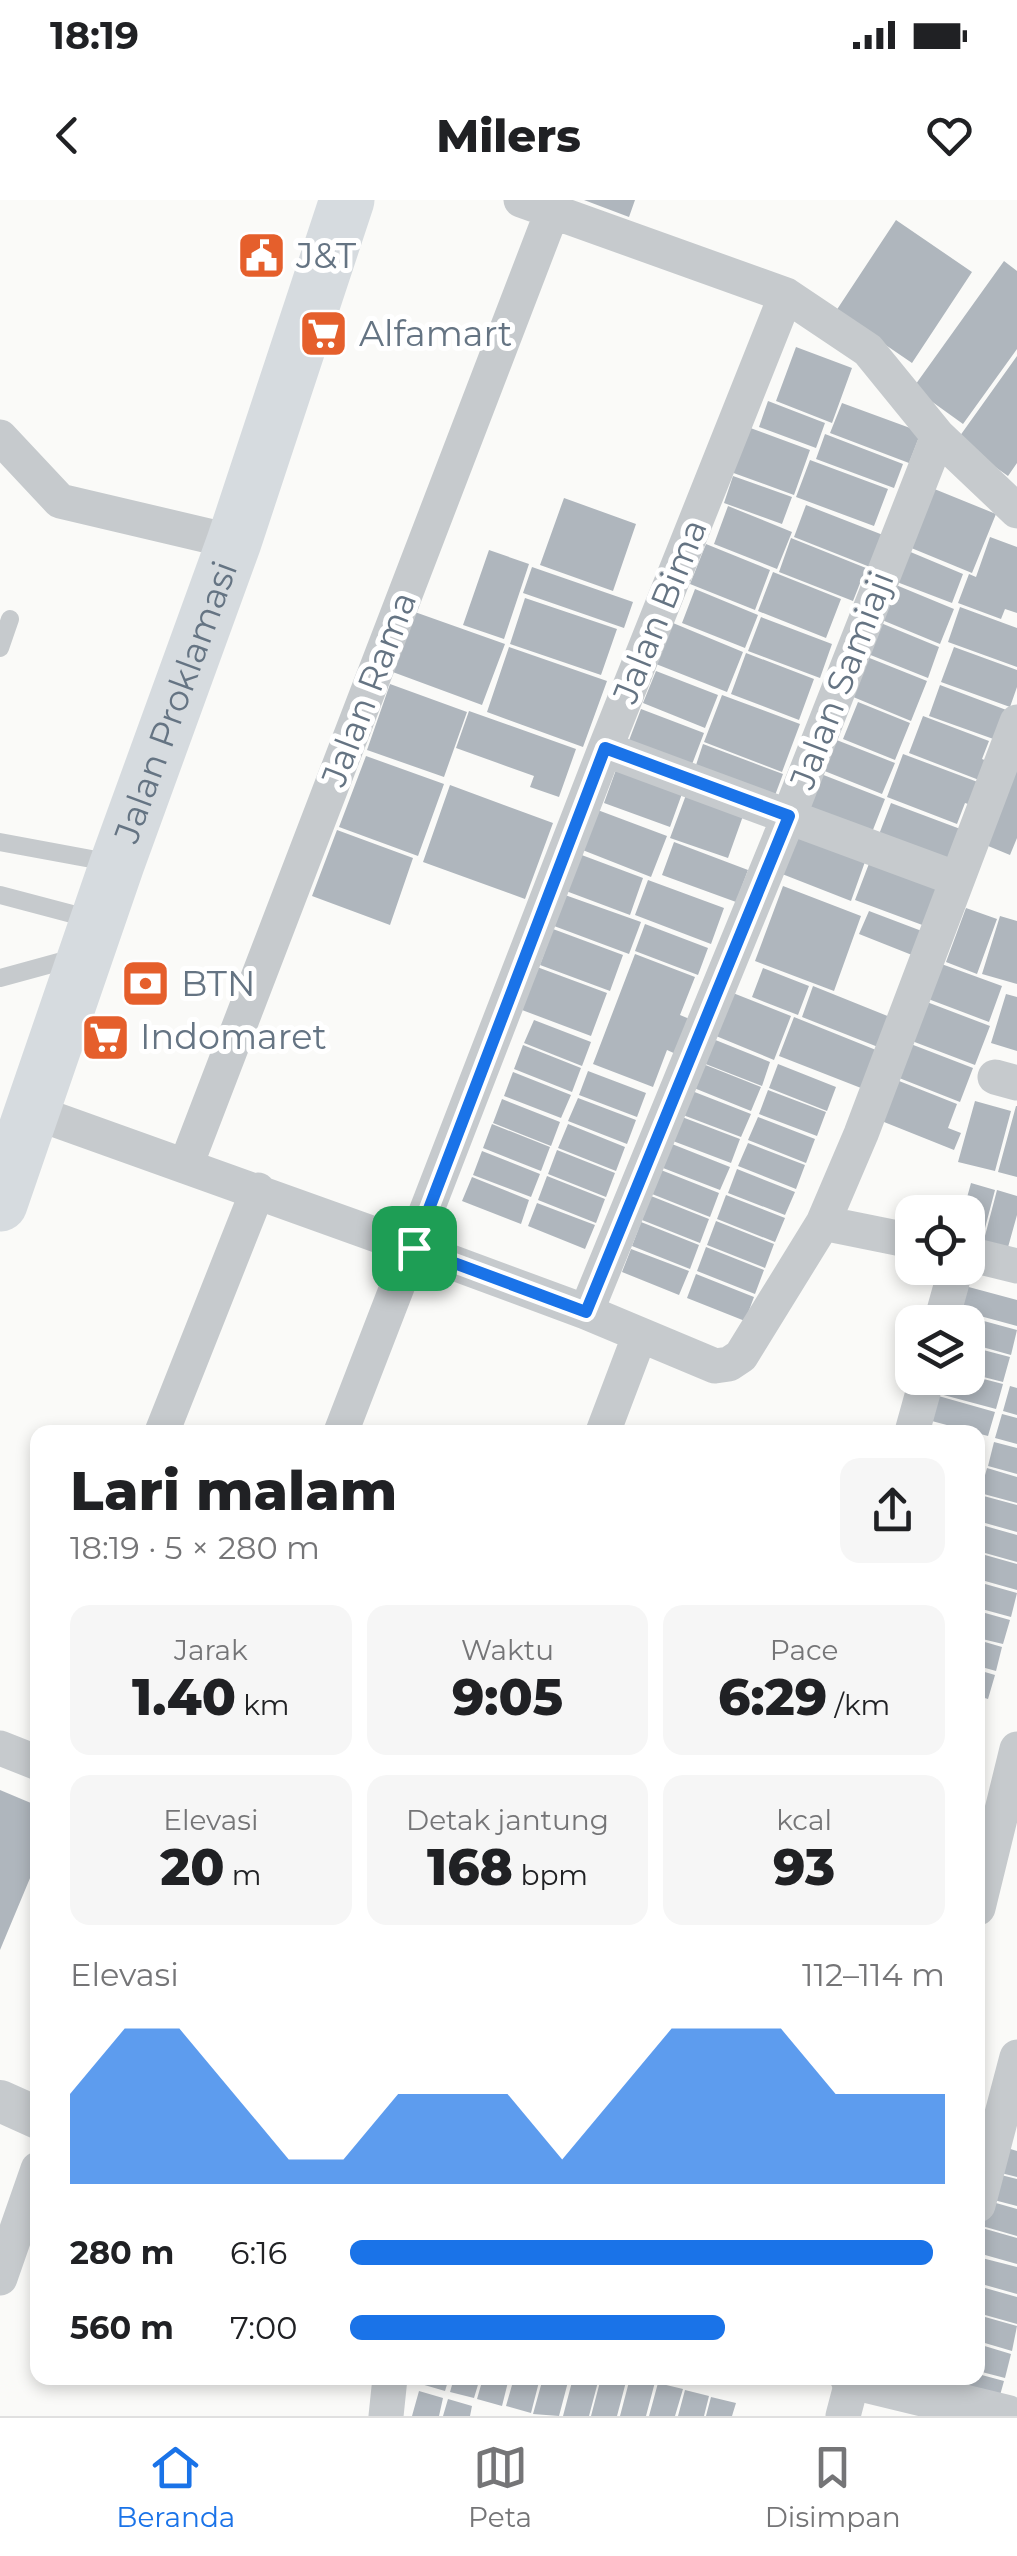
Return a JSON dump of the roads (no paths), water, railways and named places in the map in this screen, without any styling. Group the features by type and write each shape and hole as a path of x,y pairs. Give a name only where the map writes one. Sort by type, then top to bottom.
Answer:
{"main road":[{"name":"Jalan Proklamasi","path":"0,1204 116,864 234,542 346,200"}],"street":[{"path":"536,206 786,295 868,350 938,436 1017,511"},
{"name":"Jalan Rama","path":"186,1164 536,206"},
{"name":"Jalan Bima","path":"344,1425 605,748 786,295"},
{"name":"Jalan Samiaji","path":"586,1312 789,816 938,436"},
{"path":"0,437 60,501 234,542"},
{"path":"31,1111 258,1190 586,1312 714,1366 729,1364 740,1356 823,1223 861,1134 1017,722"},
{"path":"605,748 957,879"},
{"path":"165,1425 258,1190"},
{"path":"823,1223 895,1238"},
{"path":"985,1258 1017,1266"},
{"path":"606,1425 640,1337"},
{"path":"914,1425 922,1395"},
{"path":"985,1882 1017,1748"},
{"path":"985,2178 1017,2057"},
{"path":"0,2100 30,2114"},
{"path":"0,2278 30,2192"},
{"path":"386,2416 389,2385"},
{"path":"844,2416 851,2385"},
{"path":"929,2387 1007,2416"}],"lane":[{"path":"0,648 10,618"},
{"path":"0,842 116,864"},
{"path":"0,895 91,938"},
{"path":"0,978 91,938"}],"place":[{"name":"J&T","path":"261,256"},
{"name":"Alfamart","path":"324,334"},
{"name":"BTN","path":"146,984"},
{"name":"Indomaret","path":"105,1037"}]}
